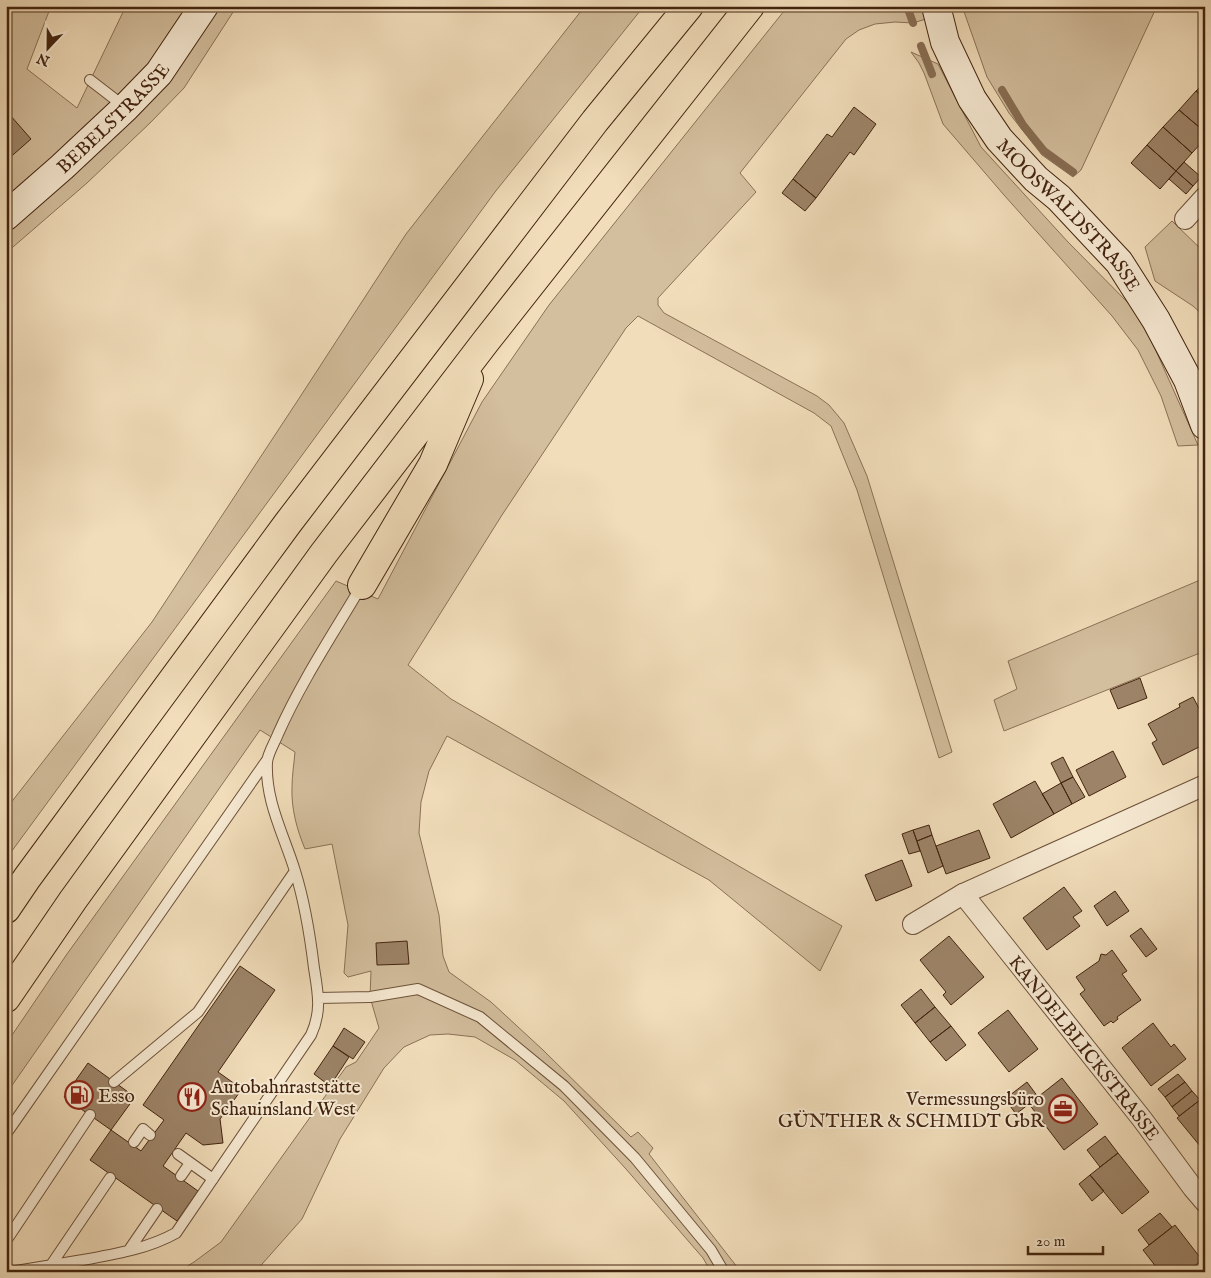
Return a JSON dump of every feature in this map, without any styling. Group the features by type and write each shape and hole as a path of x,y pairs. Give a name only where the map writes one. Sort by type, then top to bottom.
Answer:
{"highway":[{"path":"6,909 288,523 595,120 689,6"},
{"path":"6,998 79,892 324,554 486,341 750,6"},
{"path":"362,585 433,464 486,341"}],"street":[{"name":"BEBELSTRASSE","path":"6,216 62,168 159,73 204,6"},
{"name":"MOOSWALDSTRASSE","path":"936,6 945,42 972,100 999,139 1036,179 1059,198 1119,262 1156,320 1188,380 1205,425"},
{"path":"1185,219 1205,196"},
{"path":"913,924 962,894 1205,785"},
{"name":"KANDELBLICKSTRASSE","path":"962,894 1142,1119 1205,1202"}],"lane":[{"path":"90,80 125,108"},
{"path":"6,1134 267,760 283,722 302,685 362,585"},
{"path":"10,1272 107,1256 161,1241 176,1233 311,1035 318,1016 318,998 308,924 295,871 275,814 268,786 267,760"},
{"path":"114,1082 198,1012 295,871"},
{"path":"318,998 370,996 418,989 480,1017 564,1086 635,1158 711,1250 724,1272"},
{"path":"6,1241 90,1116"},
{"path":"134,1142 143,1130 150,1134"},
{"path":"178,1154 213,1179"},
{"path":"181,1176 190,1163"},
{"path":"51,1265 110,1178"},
{"path":"129,1250 157,1209"}],"shaded area":[{"path":"6,6 51,6 27,69 77,108 124,10 117,6 237,6 184,88 87,183 6,253"},
{"path":"585,6 644,6 495,192 6,859 6,809 152,622 406,234"},
{"path":"788,6 924,6 926,19 913,23 875,24 859,30 846,39 740,173 756,192 658,298 658,305 664,313 817,396 829,405 844,423 867,476 952,752 939,758 857,490 831,426 814,413 638,316 626,328 502,515 408,665 451,699 842,926 820,971 709,880 447,736 429,771 421,802 419,833 439,915 443,956 449,972 491,1002 543,1050 631,1137 638,1132 653,1148 649,1154 741,1272 711,1272 703,1258 564,1101 515,1060 475,1037 448,1034 430,1035 404,1047 384,1068 340,1139 302,1219 255,1272 178,1272 221,1242 346,1067 356,1062 379,1028 370,997 371,971 348,977 344,973 348,925 332,844 305,849 297,827 292,795 295,752 260,730 6,1094 6,1044 67,954 336,581 378,599 482,402 549,305"},
{"path":"962,6 1157,6 1081,170 1073,177 1042,155 1009,113 987,77"},
{"path":"911,52 938,64 981,147 1068,242 1140,315 1198,445 1178,446 1161,396 1138,350 1112,316 943,124 924,73"},
{"path":"1172,221 1205,253 1205,317 1193,306 1155,281 1145,247"},
{"path":"1205,578 1205,651 1004,731 994,700 1017,689 1008,661"}],"building":[{"path":"1205,82 1205,99 1196,91"},
{"path":"1196,91 1205,99 1205,132 1179,110"},
{"path":"854,107 876,124 854,155 850,152 816,198 793,179 827,134 832,137"},
{"path":"1179,110 1205,132 1205,139 1192,153 1163,127"},
{"path":"10,115 31,139 6,161 6,118"},
{"path":"1163,127 1192,153 1176,171 1147,145"},
{"path":"1147,145 1176,171 1160,189 1131,163"},
{"path":"1184,162 1201,177 1193,186 1176,171"},
{"path":"1176,171 1193,186 1186,194 1169,179"},
{"path":"793,179 816,198 805,211 782,193"},
{"path":"1140,678 1147,698 1118,709 1110,690"},
{"path":"1193,697 1205,720 1205,744 1163,765 1152,743 1157,740 1148,724 1180,707 1179,704"},
{"path":"1113,751 1126,777 1089,796 1076,770"},
{"path":"1063,757 1073,777 1061,783 1051,763"},
{"path":"1073,777 1085,797 1072,804 1061,783"},
{"path":"1035,781 1054,814 1011,838 993,804"},
{"path":"1061,783 1072,804 1054,814 1042,794"},
{"path":"929,825 932,835 917,841 913,830"},
{"path":"913,830 920,851 909,854 902,834"},
{"path":"979,830 990,858 946,874 936,846"},
{"path":"932,835 943,866 928,873 917,841"},
{"path":"902,860 912,886 876,901 865,875"},
{"path":"1064,887 1082,911 1073,917 1080,926 1047,950 1023,918"},
{"path":"1115,891 1129,911 1107,926 1094,906"},
{"path":"1141,928 1157,949 1146,957 1130,936"},
{"path":"949,936 984,977 951,1005 943,995 946,992 920,960"},
{"path":"407,941 409,964 377,965 376,943"},
{"path":"1112,950 1127,971 1122,974 1141,1000 1117,1017 1118,1019 1113,1023 1111,1021 1104,1026 1080,994 1085,990 1076,977 1099,961 1101,954 1106,955"},
{"name":"Autobahnraststätte Schauinsland West","path":"240,966 275,990 218,1072 242,1089 220,1119 223,1143 203,1145 186,1133 163,1166 198,1191 177,1221 90,1160 111,1130 141,1151 164,1120 143,1105"},
{"path":"921,989 935,1007 915,1023 901,1005"},
{"path":"935,1007 951,1026 930,1042 915,1023"},
{"path":"1008,1010 1038,1049 1009,1072 978,1033"},
{"path":"1153,1023 1171,1047 1174,1044 1186,1059 1151,1086 1122,1048"},
{"path":"951,1026 966,1045 946,1061 930,1042"},
{"path":"344,1028 365,1042 353,1059 333,1046"},
{"path":"333,1046 349,1057 330,1086 314,1074"},
{"path":"88,1063 135,1097 111,1130 64,1097"},
{"path":"1178,1074 1185,1082 1165,1097 1158,1089"},
{"path":"1062,1078 1098,1124 1064,1150 1029,1104"},
{"path":"1027,1082 1038,1097 1016,1114 1005,1099"},
{"path":"1185,1082 1192,1091 1172,1107 1165,1097"},
{"path":"1192,1091 1200,1100 1179,1116 1172,1107"},
{"path":"1205,1096 1205,1152 1177,1118"},
{"path":"1105,1136 1118,1153 1100,1167 1087,1150"},
{"path":"1118,1153 1149,1192 1122,1214 1090,1175"},
{"path":"1090,1175 1104,1191 1092,1201 1079,1184"},
{"path":"1160,1213 1172,1227 1149,1245 1138,1230"},
{"path":"1175,1225 1202,1260 1187,1272 1160,1272 1143,1250"}],"waterway":[{"path":"907,6 913,23"},
{"path":"921,46 932,74"},
{"path":"1002,90 1023,125 1044,151 1073,172"}],"place":[{"name":"Esso","path":"79,1095"},
{"name":"Autobahnraststätte Schauinsland West","path":"192,1097"},
{"name":"Vermessungsbüro GÜNTHER & SCHMIDT GbR","path":"1063,1109"}]}
